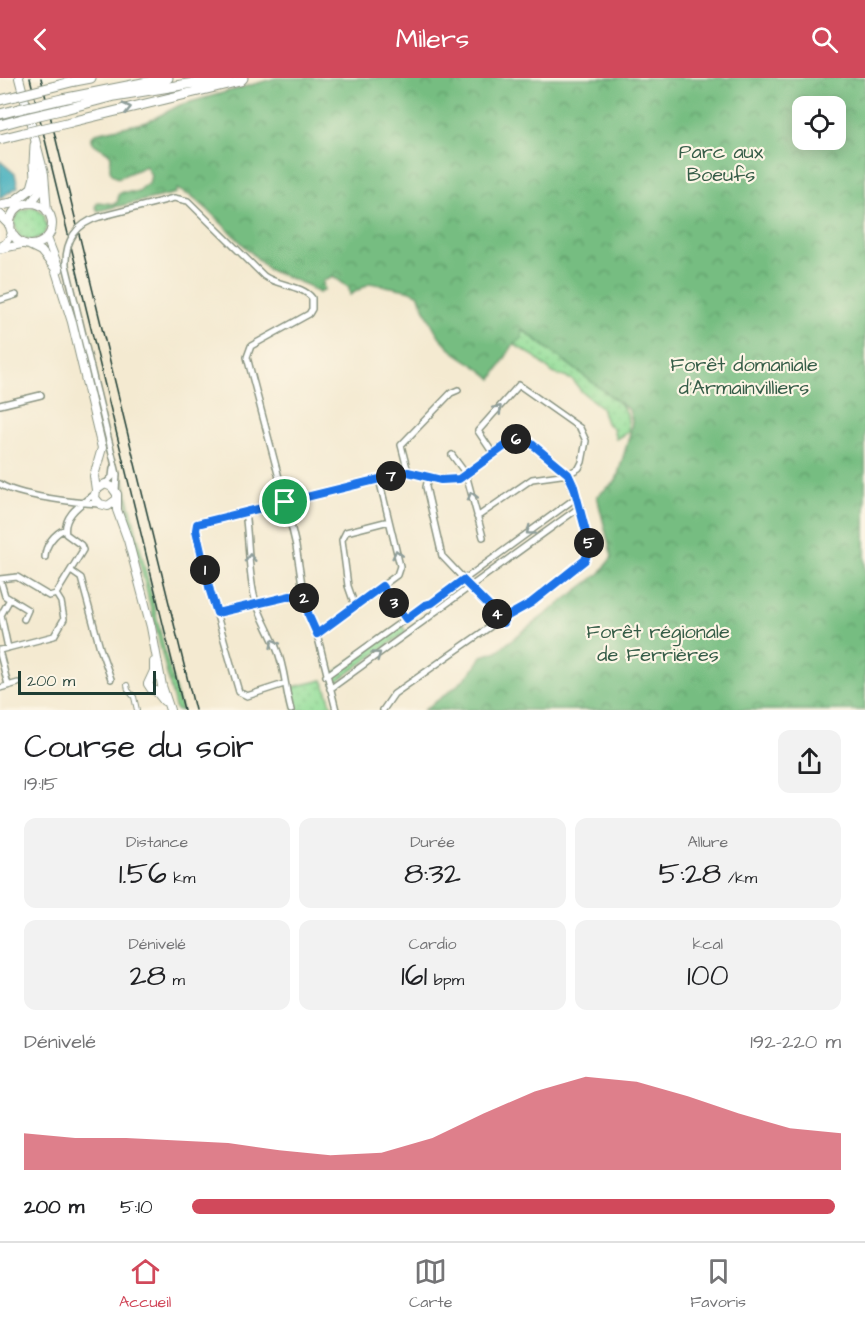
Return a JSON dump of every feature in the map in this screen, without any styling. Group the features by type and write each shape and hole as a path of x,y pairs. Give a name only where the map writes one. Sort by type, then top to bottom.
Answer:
{"highway":[{"path":"0,100 91,78"},
{"path":"0,124 64,104 168,78"},
{"path":"0,114 19,109 225,78"},
{"path":"0,139 240,81 243,78"},
{"path":"0,207 12,203 32,188 35,177 35,145"},
{"path":"0,207 17,208"},
{"path":"0,215 11,229"}],"main road":[{"path":"19,78 46,183 47,210 52,225 47,238 41,243 27,244"},
{"path":"32,203 40,183 35,145"},
{"path":"47,210 32,203 17,208 12,216 11,229 17,240 41,251 53,264 64,294"},
{"path":"47,238 57,260 101,443 102,450 97,474 99,488 95,498 121,524"},
{"path":"99,488 112,487 116,491 121,524 128,540 155,663 149,686 160,685"},
{"path":"102,505 110,505 116,500"},
{"path":"140,590 151,627 160,685"},
{"path":"151,678 157,676 169,710"}],"street":[{"path":"116,491 117,474 66,265 67,249 74,234 85,223 99,217 174,198 188,201 264,276 274,283 305,292 312,298 312,309 309,314 251,346 247,357 296,546 303,593 317,634 336,710"},
{"path":"0,248 6,243 11,229"},
{"path":"0,248 27,244"},
{"path":"0,300 10,301 16,296"},
{"path":"477,517 532,479 568,474 579,468 586,441 583,431 522,385 517,387 478,431 494,455"},
{"path":"0,405 39,395 35,388"},
{"path":"408,472 401,445 451,393 458,390"},
{"path":"284,684 247,696 241,694 210,591 195,527 200,522 408,472 428,478 451,480 466,474 516,438 526,439 568,474 577,497 589,542 588,555 585,560 531,603 506,617 504,623 497,622 394,694 383,710"},
{"path":"453,456 466,474 483,537"},
{"path":"45,557 45,551 57,532 65,529 79,504 112,477 113,463"},
{"path":"428,478 426,487 442,556 497,614 497,622"},
{"path":"317,634 397,575 400,566 379,479"},
{"path":"0,484 5,488 79,504 102,505"},
{"path":"326,676 425,605 432,603 577,497"},
{"path":"330,689 579,507"},
{"path":"245,512 250,571 256,603 276,647 285,676 284,684 291,710"},
{"path":"355,606 348,586 343,535 346,532 388,521"},
{"path":"24,619 28,610 4,595 0,579 17,577 49,596 57,594 83,550 79,543 66,534 65,529"},
{"path":"71,571 82,580 100,648 111,679"},
{"path":"382,586 406,619 416,627"},
{"path":"217,613 303,593"},
{"path":"9,686 0,652 56,634 64,620 57,594"},
{"path":"8,648 1,615 10,599"},
{"path":"432,603 436,608 434,613"},
{"path":"497,614 502,613 506,617"},
{"path":"406,619 410,632"},
{"path":"0,688 18,683"},
{"path":"127,685 134,697 137,710"}],"green space":[{"path":"276,78 865,78 865,710 424,710 464,679 482,656 497,651 600,573 612,557 597,496 616,481 630,434 632,420 629,410 522,329 522,338 513,345 492,379 447,346 432,325 418,294 370,283 350,295 349,288 333,276 323,281 324,290 319,293 307,285 269,270 208,210 193,197 177,189 176,193 98,211 95,207 98,202 114,204 122,192 139,192 143,186 149,184 151,175 146,166 118,178 114,176 110,168 111,156 92,141 92,137 96,133 147,122 180,105"},
{"path":"31,207 37,208 46,217 44,218 48,225 43,236 30,241 19,236 14,223 19,212"},
{"path":"521,329 622,406 627,414 629,431 616,439 613,428 606,423 601,407 581,391 573,380 553,373 534,356 501,337"},
{"path":"123,477 181,710 176,710 130,523"},
{"path":"401,624 406,632 333,684 331,675"},
{"path":"323,680 333,710 294,710 289,688"}],"water":[{"path":"0,161 15,174 18,187 0,198"}],"railway":[{"path":"30,78 184,710"},
{"path":"41,78 195,710"}],"route":[{"path":"516,438 521,438 526,439 568,474 574,487 590,547 585,560 531,603 506,617 502,624 495,619 497,614 463,580 406,619 382,586 317,634 303,593 217,613 195,527 200,522 285,502 408,472 441,480 459,479 516,438"}],"park label":[{"name":"Parc aux Boeufs","path":"721,162"},
{"name":"Forêt domaniale d'Armainvilliers","path":"744,376"},
{"name":"Forêt régionale de Ferrières","path":"658,642"}]}
